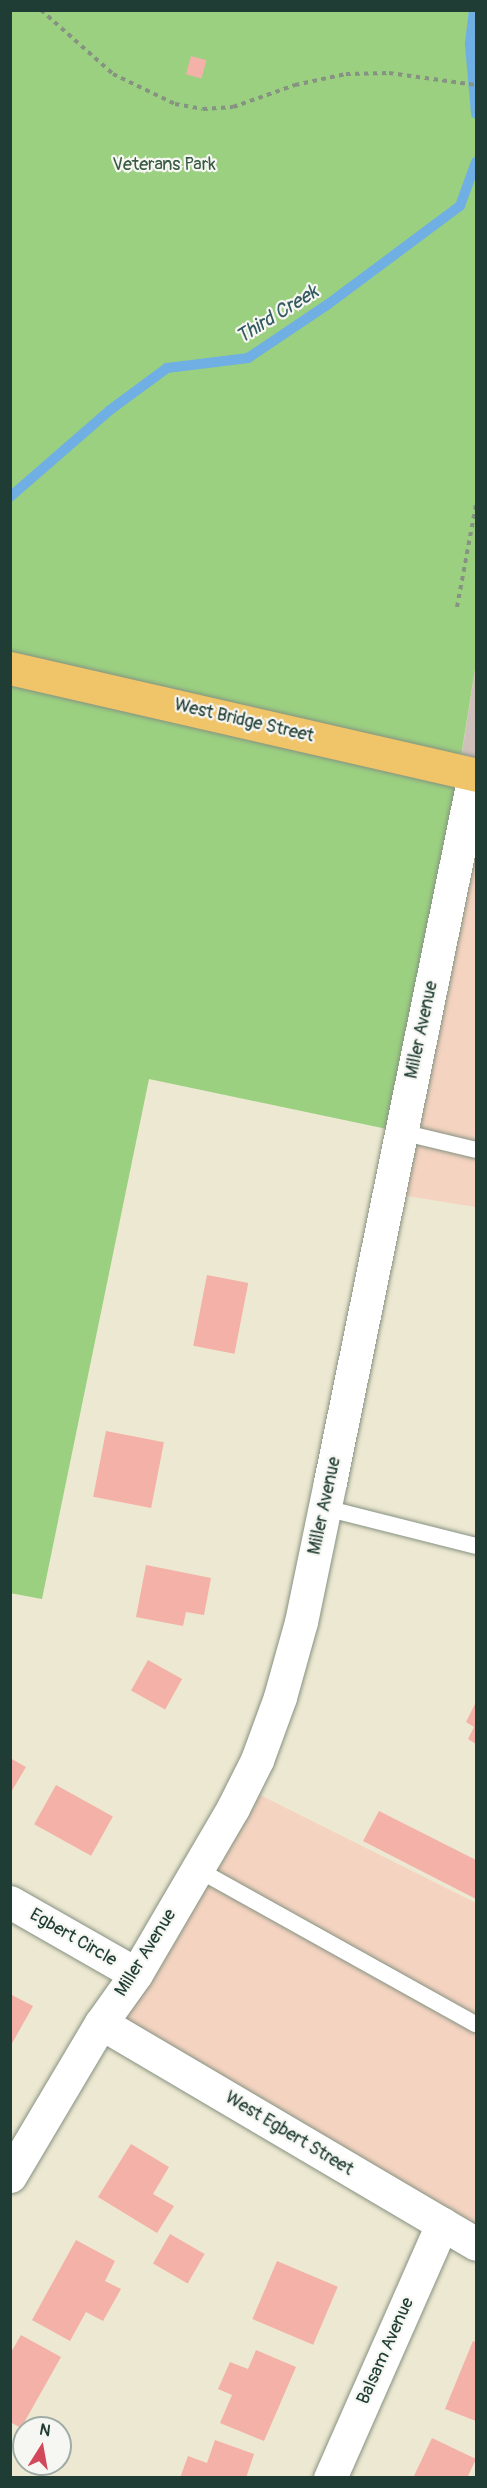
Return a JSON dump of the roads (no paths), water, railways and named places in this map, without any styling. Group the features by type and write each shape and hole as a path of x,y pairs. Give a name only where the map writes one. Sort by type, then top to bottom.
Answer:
{"main road":[{"name":"West Bridge Street","path":"10,668 475,775"}],"street":[{"name":"Miller Avenue","path":"10,2176 101,2024 136,1974 197,1869 257,1760 280,1697 301,1622 475,775"},
{"name":"Egbert Circle","path":"10,1902 136,1974"},
{"name":"West Egbert Street","path":"101,2024 477,2244"},
{"name":"Balsam Avenue","path":"330,2478 442,2224"}],"lane":[{"path":"401,1132 477,1149"},
{"path":"325,1508 477,1546"},
{"path":"197,1869 477,2024"}],"waterway":[{"name":"Third Creek","path":"474,10 470,45 476,114"},
{"name":"Third Creek","path":"10,497 110,410 167,368 248,358 327,305 460,206 476,162"}],"park label":[{"name":"Veterans Park","path":"164,165"}]}
